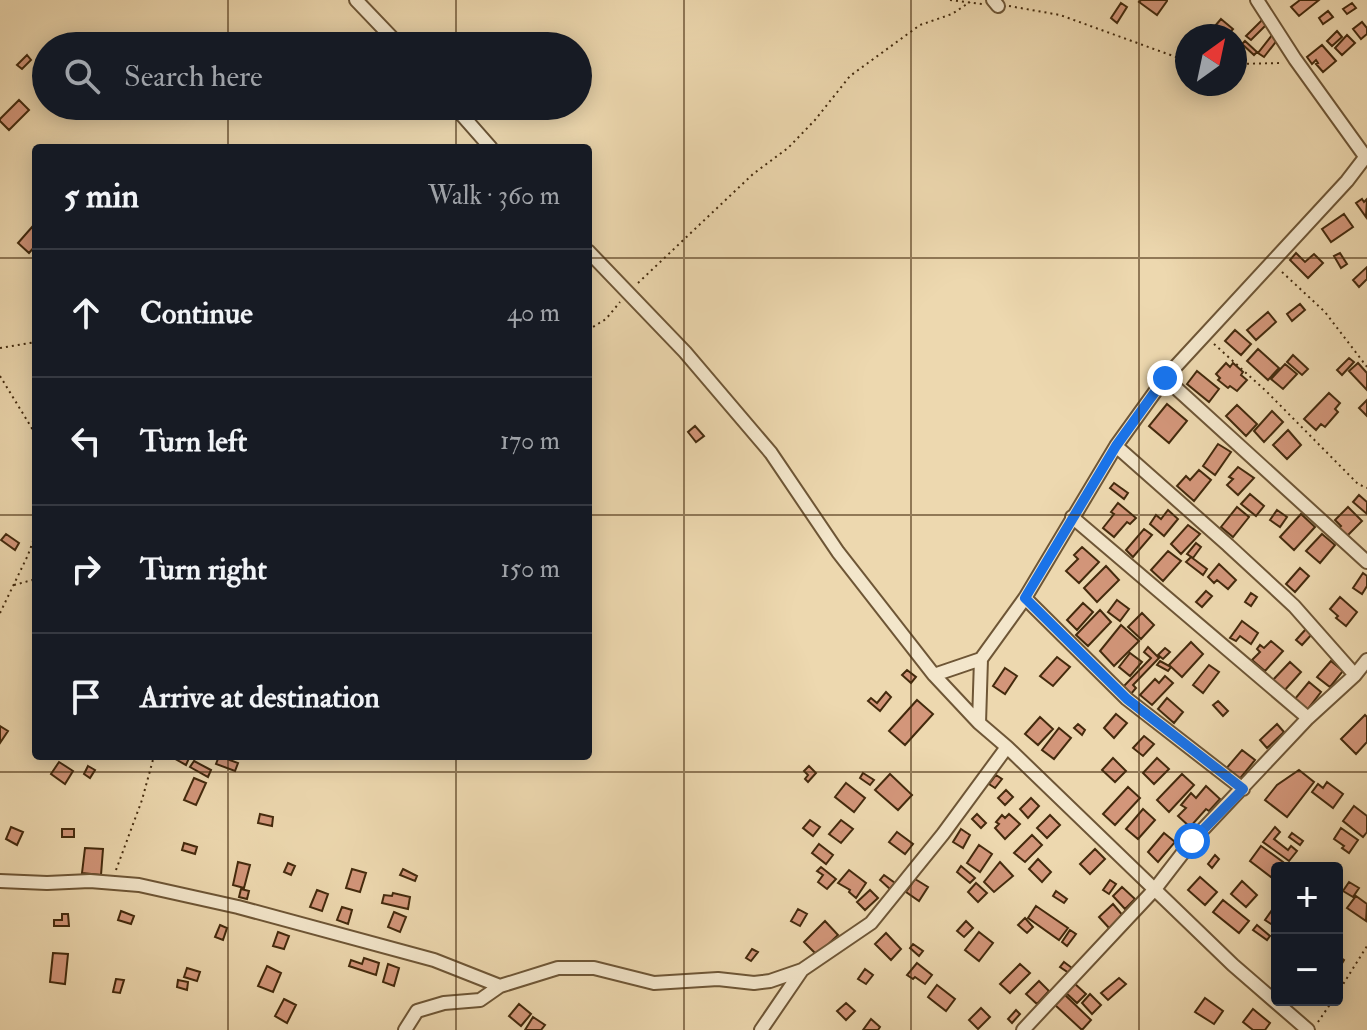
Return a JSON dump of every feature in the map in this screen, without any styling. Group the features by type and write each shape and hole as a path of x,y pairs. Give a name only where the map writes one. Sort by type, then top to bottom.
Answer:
{"street":[{"path":"356,0 387,32"},
{"path":"979,723 981,659 1025,598 1116,446 1165,378 1366,157 1295,59 1257,0"},
{"path":"466,120 487,144"},
{"path":"592,255 685,352 771,453 838,552 934,675 979,723 1233,965 1310,1030"},
{"path":"1165,378 1367,562"},
{"path":"1116,446 1294,606 1355,675"},
{"path":"1072,517 1308,718"},
{"path":"1025,598 1127,699 1243,789"},
{"path":"934,675 981,659"},
{"path":"1023,1030 1155,889 1192,841 1367,660"},
{"path":"405,1030 417,1011 444,1003 480,1000 500,986 558,968 594,968 654,983 718,979 754,983 802,970 871,923 943,834 1007,747"},
{"path":"0,881 90,881 139,885 266,914 434,960 500,986"},
{"path":"761,1030 802,970"}],"path":[{"path":"950,0 996,3 1060,15 1175,57"},
{"path":"592,328 606,319 628,293 753,174 788,148 850,76 920,25 952,14 970,2"},
{"path":"1247,64 1279,64 1295,59"},
{"path":"1273,262 1325,312 1367,367"},
{"path":"1205,335 1266,391 1358,484 1367,488"},
{"path":"0,348 32,343"},
{"path":"0,376 32,428"},
{"path":"0,613 32,542"},
{"path":"13,585 32,580"},
{"path":"111,883 142,800 153,760"},
{"path":"1343,984 1367,946"},
{"path":"1310,1030 1328,1006"}],"building":[{"path":"1300,0 1319,0 1299,16 1291,7"},
{"path":"1167,1 1157,15 1139,2"},
{"path":"1121,3 1127,7 1117,23 1111,18"},
{"path":"1352,3 1356,8 1347,14 1343,9"},
{"path":"1328,11 1333,17 1323,24 1319,18"},
{"path":"1264,18 1269,22 1251,40 1247,35"},
{"path":"1362,22 1367,34 1361,39 1353,29"},
{"path":"1337,31 1342,37 1332,46 1327,41"},
{"path":"1272,35 1278,39 1264,57 1258,53"},
{"path":"1347,35 1355,43 1342,55 1335,48"},
{"path":"1247,43 1257,52 1254,55 1247,49"},
{"path":"1322,45 1336,61 1323,72 1316,60 1312,64 1307,57"},
{"path":"27,55 31,60 22,69 17,65"},
{"path":"19,100 29,110 9,130 0,119"},
{"path":"1362,199 1364,202 1367,199 1366,217 1356,203"},
{"path":"1344,214 1353,227 1331,242 1322,229"},
{"path":"32,227 32,250 29,253 18,243"},
{"path":"1296,253 1305,262 1314,254 1323,263 1308,278 1290,260"},
{"path":"1340,253 1347,264 1341,268 1334,256"},
{"path":"1367,267 1367,279 1359,287 1353,280"},
{"path":"1300,304 1305,310 1292,321 1287,314"},
{"path":"1268,312 1276,322 1256,340 1247,330"},
{"path":"1235,330 1251,344 1241,355 1225,341"},
{"path":"1258,349 1279,368 1268,380 1247,361"},
{"path":"1293,355 1308,369 1302,375 1287,362"},
{"path":"1349,358 1354,362 1342,375 1337,370"},
{"path":"1226,363 1230,367 1233,363 1247,380 1237,391 1218,380 1220,378 1216,374"},
{"path":"1358,363 1367,373 1367,390 1349,371"},
{"path":"1285,364 1297,374 1283,389 1271,379"},
{"path":"1197,371 1219,389 1209,402 1187,384"},
{"path":"1329,393 1340,403 1335,409 1338,412 1325,427 1321,424 1316,430 1304,419"},
{"path":"1367,400 1367,416 1359,408"},
{"path":"1167,404 1187,421 1169,443 1149,426"},
{"path":"1237,405 1257,424 1246,436 1226,416"},
{"path":"1272,411 1283,422 1264,442 1254,431"},
{"path":"695,426 704,436 696,442 688,432"},
{"path":"1288,430 1301,445 1287,459 1273,445"},
{"path":"1218,444 1231,452 1215,475 1203,466"},
{"path":"1238,467 1254,478 1238,495 1227,485 1233,479 1229,477"},
{"path":"1199,470 1211,480 1194,501 1177,486 1186,476 1190,480"},
{"path":"1114,483 1128,493 1124,499 1110,488"},
{"path":"1250,494 1264,506 1256,516 1241,504"},
{"path":"1359,495 1367,502 1367,514 1353,502"},
{"path":"1118,503 1136,518 1130,524 1127,522 1114,537 1103,528"},
{"path":"1237,507 1249,517 1233,537 1221,527"},
{"path":"1348,507 1362,521 1347,536 1335,520"},
{"path":"1168,510 1178,519 1164,536 1150,524 1156,515 1161,519"},
{"path":"1277,510 1287,517 1280,527 1270,520"},
{"path":"1301,514 1315,527 1294,550 1280,537"},
{"path":"1188,525 1200,534 1181,554 1171,544"},
{"path":"1144,529 1152,535 1133,557 1126,550"},
{"path":"6,534 19,543 15,550 1,540"},
{"path":"1322,534 1335,545 1320,563 1306,551"},
{"path":"1196,543 1201,547 1193,558 1187,554"},
{"path":"1082,547 1099,562 1079,583 1066,571 1078,559 1074,555"},
{"path":"1168,551 1181,561 1163,581 1151,570"},
{"path":"1191,557 1207,569 1203,575 1186,562"},
{"path":"1219,564 1236,580 1228,589 1208,577"},
{"path":"1106,566 1119,580 1097,602 1084,588"},
{"path":"1300,568 1309,576 1295,592 1286,584"},
{"path":"1363,573 1367,576 1367,586 1362,594 1353,588"},
{"path":"1206,591 1212,596 1202,607 1196,602"},
{"path":"1251,593 1257,597 1251,606 1245,602"},
{"path":"1340,597 1357,612 1346,626 1330,609"},
{"path":"1117,600 1129,609 1120,621 1108,612"},
{"path":"1083,603 1093,612 1077,630 1067,620"},
{"path":"1100,610 1111,622 1088,646 1076,635"},
{"path":"1142,613 1154,625 1141,639 1128,627"},
{"path":"1242,621 1258,633 1251,644 1240,636 1236,641 1230,638"},
{"path":"1121,625 1139,641 1114,666 1100,651"},
{"path":"1306,629 1312,634 1302,645 1296,640"},
{"path":"1271,641 1283,651 1265,671 1252,660 1260,652 1257,649 1260,645 1264,648"},
{"path":"1191,642 1203,654 1182,677 1169,665"},
{"path":"1148,647 1159,658 1133,685 1136,688 1131,694 1122,688 1151,658 1144,652"},
{"path":"1165,648 1170,652 1163,659 1158,655"},
{"path":"1130,653 1142,662 1130,676 1119,667"},
{"path":"1057,657 1070,667 1053,686 1040,676"},
{"path":"1160,661 1171,667 1168,671 1157,665"},
{"path":"1331,661 1343,671 1330,687 1317,677"},
{"path":"1290,662 1301,672 1283,692 1271,682"},
{"path":"1209,665 1219,672 1203,693 1193,685"},
{"path":"1005,668 1017,676 1005,694 993,686"},
{"path":"907,670 916,677 911,683 902,675"},
{"path":"1165,676 1173,683 1152,705 1140,695 1155,679 1159,683"},
{"path":"1309,682 1321,692 1307,710 1294,700"},
{"path":"886,692 891,697 880,711 868,701 871,698 877,703"},
{"path":"1167,698 1183,712 1174,723 1158,709"},
{"path":"917,700 933,714 905,745 889,731"},
{"path":"1218,701 1228,711 1223,716 1213,705"},
{"path":"1116,714 1127,723 1114,738 1104,728"},
{"path":"1365,715 1367,742 1356,754 1341,739"},
{"path":"1040,717 1053,729 1038,745 1025,734"},
{"path":"1078,724 1085,730 1082,735 1074,728"},
{"path":"1277,724 1284,732 1267,748 1260,740"},
{"path":"0,726 8,731 0,743"},
{"path":"1059,728 1071,738 1054,759 1042,750"},
{"path":"1144,736 1154,744 1143,756 1133,748"},
{"path":"1242,750 1255,760 1238,781 1225,770"},
{"path":"1113,758 1126,771 1115,782 1102,770"},
{"path":"1157,758 1169,769 1154,784 1143,773"},
{"path":"218,760 238,763 235,771 216,764"},
{"path":"194,761 211,770 208,777 190,767"},
{"path":"59,762 73,771 65,784 51,774"},
{"path":"88,766 95,770 90,778 84,774"},
{"path":"809,766 816,773 808,782 804,771"},
{"path":"1299,770 1314,782 1287,817 1265,800 1277,785"},
{"path":"863,773 874,780 870,785 860,778"},
{"path":"890,774 912,795 898,810 875,790"},
{"path":"1182,774 1194,785 1169,812 1157,800"},
{"path":"996,775 1002,779 995,788 989,784"},
{"path":"194,778 206,783 196,805 184,800"},
{"path":"1327,782 1343,794 1333,808 1312,792 1318,784 1323,788"},
{"path":"846,783 865,798 854,812 835,797"},
{"path":"1206,786 1220,799 1190,827 1178,816 1186,808 1181,805 1191,793 1196,798"},
{"path":"1128,787 1140,798 1115,825 1103,814"},
{"path":"1006,790 1013,797 1005,805 998,798"},
{"path":"1031,798 1039,806 1028,818 1020,809"},
{"path":"1354,806 1367,816 1367,832 1363,837 1343,821"},
{"path":"1143,809 1155,820 1138,839 1126,829"},
{"path":"260,814 273,817 272,826 258,823"},
{"path":"977,814 986,823 981,828 972,819"},
{"path":"1009,814 1020,824 1005,839 995,828 1002,815 1005,818"},
{"path":"1050,815 1060,825 1047,838 1037,828"},
{"path":"810,820 820,827 813,836 803,828"},
{"path":"841,820 853,829 841,843 829,834"},
{"path":"11,827 23,832 17,845 6,839"},
{"path":"1275,827 1280,832 1274,839 1288,850 1291,846 1297,851 1289,861 1263,842"},
{"path":"1341,828 1358,840 1349,853 1334,839"},
{"path":"62,829 74,829 74,837 62,837"},
{"path":"961,829 970,835 963,848 953,842"},
{"path":"897,832 913,844 905,854 889,842"},
{"path":"1164,833 1175,842 1158,862 1148,852"},
{"path":"1292,833 1303,841 1300,845 1289,837"},
{"path":"1032,835 1042,845 1025,862 1014,853"},
{"path":"184,843 197,847 195,854 182,850"},
{"path":"819,844 833,855 826,864 812,853"},
{"path":"979,845 992,854 980,872 967,863"},
{"path":"1261,846 1283,862 1271,862 1271,877 1250,861"},
{"path":"85,848 103,849 101,875 82,873"},
{"path":"1095,849 1105,859 1090,874 1080,864"},
{"path":"1215,855 1219,859 1212,868 1208,864"},
{"path":"1038,859 1051,872 1042,882 1029,869"},
{"path":"238,862 250,865 244,888 233,885"},
{"path":"1000,862 1013,876 994,892 984,882"},
{"path":"288,863 295,866 291,875 284,872"},
{"path":"961,866 975,878 970,883 957,872"},
{"path":"821,867 836,879 827,889 818,882 823,875 817,871"},
{"path":"352,869 366,873 360,892 346,888"},
{"path":"403,869 417,876 415,881 400,875"},
{"path":"849,870 866,883 856,898 838,883"},
{"path":"884,875 895,883 890,889 880,880"},
{"path":"1200,877 1217,892 1205,905 1188,890"},
{"path":"915,879 928,887 919,901 906,892"},
{"path":"1110,880 1116,884 1109,894 1103,890"},
{"path":"1242,881 1257,895 1246,907 1231,894"},
{"path":"1349,882 1359,888 1353,897 1343,891"},
{"path":"976,883 987,893 978,902 968,892"},
{"path":"1122,887 1135,899 1125,909 1113,896"},
{"path":"241,889 249,891 247,899 239,897"},
{"path":"317,890 328,894 322,911 310,907"},
{"path":"870,890 878,898 865,910 857,902"},
{"path":"1056,891 1067,899 1064,903 1053,896"},
{"path":"393,893 410,897 408,909 382,903 384,895 392,896"},
{"path":"1356,896 1367,904 1366,921 1347,908"},
{"path":"1223,900 1249,921 1239,933 1213,912"},
{"path":"1113,904 1124,917 1110,929 1099,917"},
{"path":"1036,906 1068,928 1059,940 1028,918"},
{"path":"342,907 352,910 348,924 337,920"},
{"path":"798,909 807,914 800,926 791,921"},
{"path":"121,911 134,916 131,924 118,920"},
{"path":"394,912 406,917 400,932 388,927"},
{"path":"62,914 68,914 69,926 54,926 54,920 62,920"},
{"path":"1025,918 1033,927 1027,933 1018,925"},
{"path":"825,921 838,935 817,955 804,942"},
{"path":"966,921 973,928 964,937 957,931"},
{"path":"220,925 227,928 223,940 215,937"},
{"path":"1257,925 1270,936 1267,940 1253,930"},
{"path":"1070,930 1076,934 1067,946 1062,942"},
{"path":"278,932 289,936 284,949 273,946"},
{"path":"979,932 993,943 979,961 965,950"},
{"path":"886,933 901,949 891,960 875,944"},
{"path":"913,944 923,951 919,956 910,948"},
{"path":"752,949 758,952 751,961 746,958"},
{"path":"53,953 68,954 65,984 50,982"},
{"path":"364,958 379,963 376,975 349,966 351,960 362,964"},
{"path":"1064,962 1072,968 1069,973 1060,967"},
{"path":"917,963 932,975 925,984 907,975"},
{"path":"388,964 399,968 394,986 383,982"},
{"path":"1020,964 1030,973 1010,993 1000,984"},
{"path":"267,966 281,973 273,992 258,986"},
{"path":"187,968 200,972 197,981 184,977"},
{"path":"865,969 873,975 866,984 858,979"},
{"path":"1119,978 1126,984 1108,1000 1101,993"},
{"path":"116,979 124,980 120,993 113,992"},
{"path":"178,980 188,982 187,990 177,987"},
{"path":"1039,981 1049,991 1037,1004 1026,994"},
{"path":"1074,983 1086,994 1077,1003 1065,992"},
{"path":"937,985 955,999 946,1011 928,997"},
{"path":"1090,994 1101,1005 1092,1014 1082,1003"},
{"path":"1065,995 1091,1020 1082,1030 1055,1005"},
{"path":"1205,998 1223,1011 1214,1024 1195,1012"},
{"path":"284,999 296,1005 287,1023 275,1016"},
{"path":"846,1003 855,1011 846,1020 837,1011"},
{"path":"519,1004 531,1014 521,1026 509,1016"},
{"path":"981,1008 990,1017 978,1029 969,1020"},
{"path":"1253,1009 1270,1023 1265,1030 1253,1030 1243,1022"},
{"path":"1016,1010 1020,1014 1012,1023 1008,1019"},
{"path":"533,1017 545,1025 541,1030 525,1030"},
{"path":"871,1019 880,1027 878,1030 863,1030"}],"route":[{"path":"1165,378 1116,446 1025,598 1127,699 1243,789 1192,841"}]}
